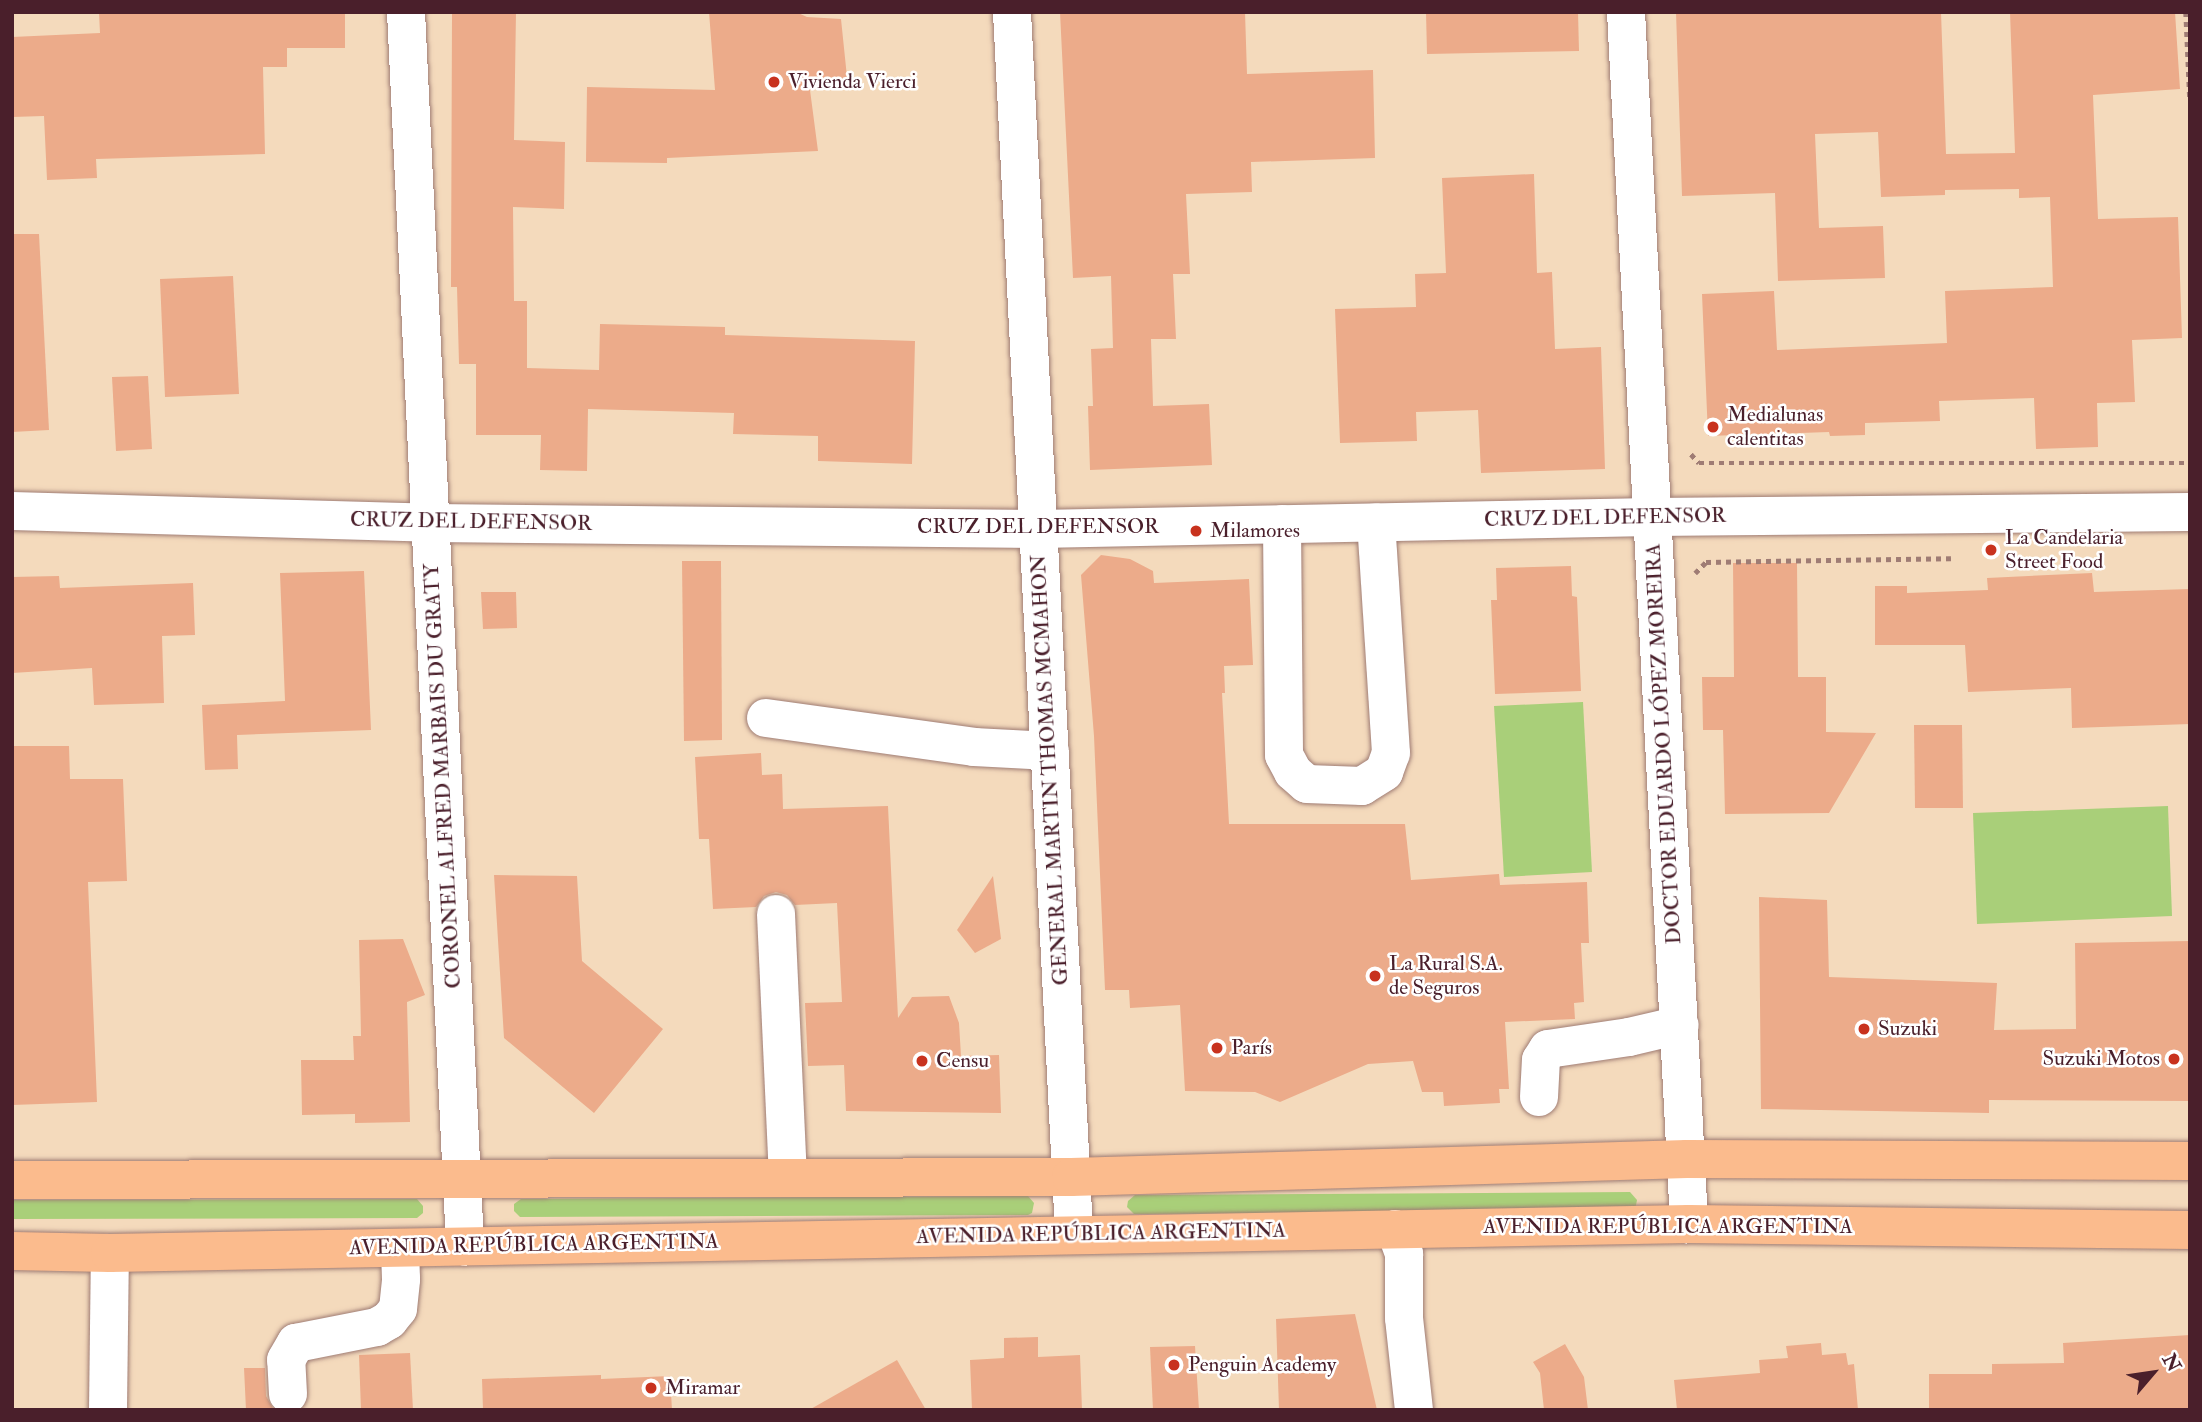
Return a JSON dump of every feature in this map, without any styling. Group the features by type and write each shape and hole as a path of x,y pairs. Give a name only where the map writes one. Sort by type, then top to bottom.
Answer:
{"highway":[{"path":"12,1180 1071,1177 1687,1159 2190,1161"},
{"name":"AVENIDA REPÚBLICA ARGENTINA","path":"12,1251 110,1253 1074,1233 1689,1224 2190,1230"}],"street":[{"name":"CORONEL ALFRED MARBAIS DU GRATY","path":"406,12 465,1247"},
{"name":"GENERAL MARTIN THOMAS MCMAHON","path":"1012,12 1074,1233"},
{"name":"DOCTOR EDUARDO LÓPEZ MOREIRA","path":"1626,12 1689,1224"},
{"name":"CRUZ DEL DEFENSOR","path":"12,510 431,523 1038,530 1652,516 2190,512"},
{"path":"1282,524 1284,755 1293,772 1307,784 1362,786 1384,772 1391,753 1376,522"},
{"path":"765,718 974,747 1050,751"},
{"path":"776,914 788,1177"},
{"path":"1539,1097 1541,1060 1548,1049 1629,1037 1680,1025"},
{"path":"1395,1229 1404,1255 1404,1318 1414,1410"},
{"path":"288,1394 286,1360 296,1343 377,1326 389,1320 398,1309 401,1285 400,1248"},
{"path":"108,1410 110,1253"}],"path":[{"path":"2186,12 2190,100"},
{"path":"1690,441 1691,455 1699,463 2190,463"},
{"path":"1699,463 1699,476"},
{"path":"1694,573 1706,562 1955,558"}],"green space":[{"path":"1583,702 1592,872 1504,877 1494,706"},
{"path":"2168,806 2172,916 1977,924 1973,813"},
{"path":"1630,1192 1637,1200 1635,1210 1630,1211 1134,1214 1127,1207 1128,1201 1135,1195"},
{"path":"1028,1196 1034,1203 1032,1213 1028,1215 520,1217 514,1211 514,1204 521,1199"},
{"path":"417,1199 423,1206 423,1213 417,1218 12,1219 12,1200"}],"building":[{"path":"99,12 345,12 345,48 287,48 287,67 263,67 265,154 96,159 97,178 47,180 44,116 12,117 12,37 100,33"},
{"path":"452,12 516,12 514,140 565,142 564,209 513,207 514,301 527,301 527,368 599,370 600,324 725,327 725,335 915,341 912,464 818,461 818,436 733,434 734,413 588,409 587,471 540,470 541,435 476,435 476,364 459,364 457,287 451,287"},
{"name":"Vivienda Vierci","path":"709,12 796,12 807,17 841,19 847,77 810,90 818,151 667,158 667,163 586,162 587,87 715,90"},
{"path":"1060,12 1245,12 1247,74 1373,70 1375,158 1251,162 1252,192 1186,194 1190,274 1173,274 1176,339 1151,339 1153,406 1209,404 1212,465 1090,470 1088,406 1093,406 1091,349 1113,348 1111,276 1073,278"},
{"path":"1426,12 1578,12 1579,51 1427,54"},
{"path":"1676,12 1941,12 1946,154 2015,153 2010,12 2175,12 2180,89 2093,95 2098,219 2178,217 2182,338 2132,340 2135,402 2097,403 2098,447 2036,449 2034,398 1939,401 1940,421 1865,423 1865,435 1830,436 1829,432 1708,436 1702,294 1774,291 1777,350 1947,343 1945,291 2053,287 2050,197 2019,198 2019,189 1945,190 1945,195 1881,197 1878,132 1815,134 1819,228 1883,226 1885,278 1778,281 1775,193 1682,196"},
{"path":"1534,174 1537,273 1552,272 1555,349 1601,347 1605,469 1481,473 1478,410 1416,412 1417,441 1340,443 1335,309 1416,307 1415,274 1446,273 1442,178"},
{"path":"12,234 39,234 49,430 12,432"},
{"path":"233,276 239,394 165,397 160,279"},
{"path":"148,376 152,449 116,451 112,377"},
{"path":"1101,555 1130,559 1153,571 1154,583 1249,579 1253,665 1224,666 1225,693 1222,693 1229,824 1405,824 1411,880 1499,874 1500,885 1587,882 1589,943 1581,943 1584,1002 1574,1003 1575,1019 1505,1022 1509,1089 1499,1089 1500,1103 1444,1106 1443,1092 1422,1092 1413,1061 1368,1064 1280,1102 1255,1092 1185,1091 1180,1005 1130,1008 1129,990 1105,990 1094,736 1081,575"},
{"path":"682,561 721,561 722,740 684,741"},
{"path":"1733,563 1797,563 1798,677 1826,677 1826,732 1876,733 1829,813 1725,814 1723,730 1703,730 1702,677 1734,677"},
{"path":"1571,566 1572,596 1577,597 1581,691 1495,694 1491,600 1497,600 1496,568"},
{"path":"364,571 371,730 237,735 238,769 205,770 202,705 285,701 280,573"},
{"path":"2092,573 2094,592 2190,589 2190,724 2072,728 2071,688 1968,692 1965,645 1875,645 1875,586 1907,586 1907,593 1988,590 1987,578"},
{"path":"59,576 60,588 193,583 195,635 162,636 164,703 94,705 92,668 12,673 12,577"},
{"path":"481,592 516,592 517,628 483,629"},
{"path":"1914,725 1962,725 1963,808 1915,808"},
{"path":"12,746 69,746 70,779 123,779 127,881 88,882 97,1102 12,1105"},
{"path":"761,753 762,775 782,774 783,809 888,806 898,1018 912,997 949,996 959,1023 961,1056 999,1055 1001,1113 846,1111 844,1065 808,1066 805,1003 842,1002 837,903 795,905 787,895 776,892 764,896 756,907 713,909 709,839 699,839 695,757"},
{"path":"494,875 577,876 582,961 663,1029 594,1113 504,1038"},
{"path":"993,876 1001,939 975,953 957,930"},
{"path":"1759,897 1827,900 1829,977 1997,983 1994,1030 2076,1029 2075,943 2190,941 2190,1101 1989,1100 1989,1113 1761,1109"},
{"path":"403,939 425,995 407,1002 410,1122 355,1123 355,1114 302,1115 301,1060 354,1060 353,1036 361,1036 359,940"},
{"path":"1355,1314 1377,1410 1279,1410 1276,1319"},
{"path":"2190,1335 2190,1410 1929,1410 1929,1374 1992,1374 1992,1364 2064,1363 2063,1343"},
{"path":"1038,1337 1038,1357 1080,1355 1082,1410 972,1410 970,1360 1004,1358 1004,1338"},
{"path":"1821,1343 1822,1355 1846,1353 1848,1365 1854,1364 1858,1410 1677,1410 1674,1380 1760,1373 1759,1360 1788,1358 1786,1346"},
{"path":"1565,1344 1584,1377 1588,1410 1544,1410 1540,1373 1533,1362"},
{"name":"Penguin Academy","path":"1195,1346 1199,1410 1153,1410 1150,1347"},
{"path":"410,1353 413,1410 361,1410 359,1355"},
{"path":"897,1360 926,1410 809,1410"},
{"path":"244,1368 265,1368 266,1396 274,1410 246,1410"},
{"path":"601,1375 601,1379 670,1376 672,1410 483,1410 482,1379"}],"place":[{"name":"Vivienda Vierci","path":"774,82"},
{"name":"Medialunas calentitas","path":"1713,427"},
{"name":"Milamores","path":"1196,531"},
{"name":"La Candelaria Street Food","path":"1991,550"},
{"name":"La Rural S.A. de Seguros","path":"1375,976"},
{"name":"Suzuki","path":"1864,1029"},
{"name":"París","path":"1217,1048"},
{"name":"Suzuki Motos","path":"2174,1059"},
{"name":"Censu","path":"922,1061"},
{"name":"Penguin Academy","path":"1174,1365"},
{"name":"Miramar","path":"651,1388"}]}
